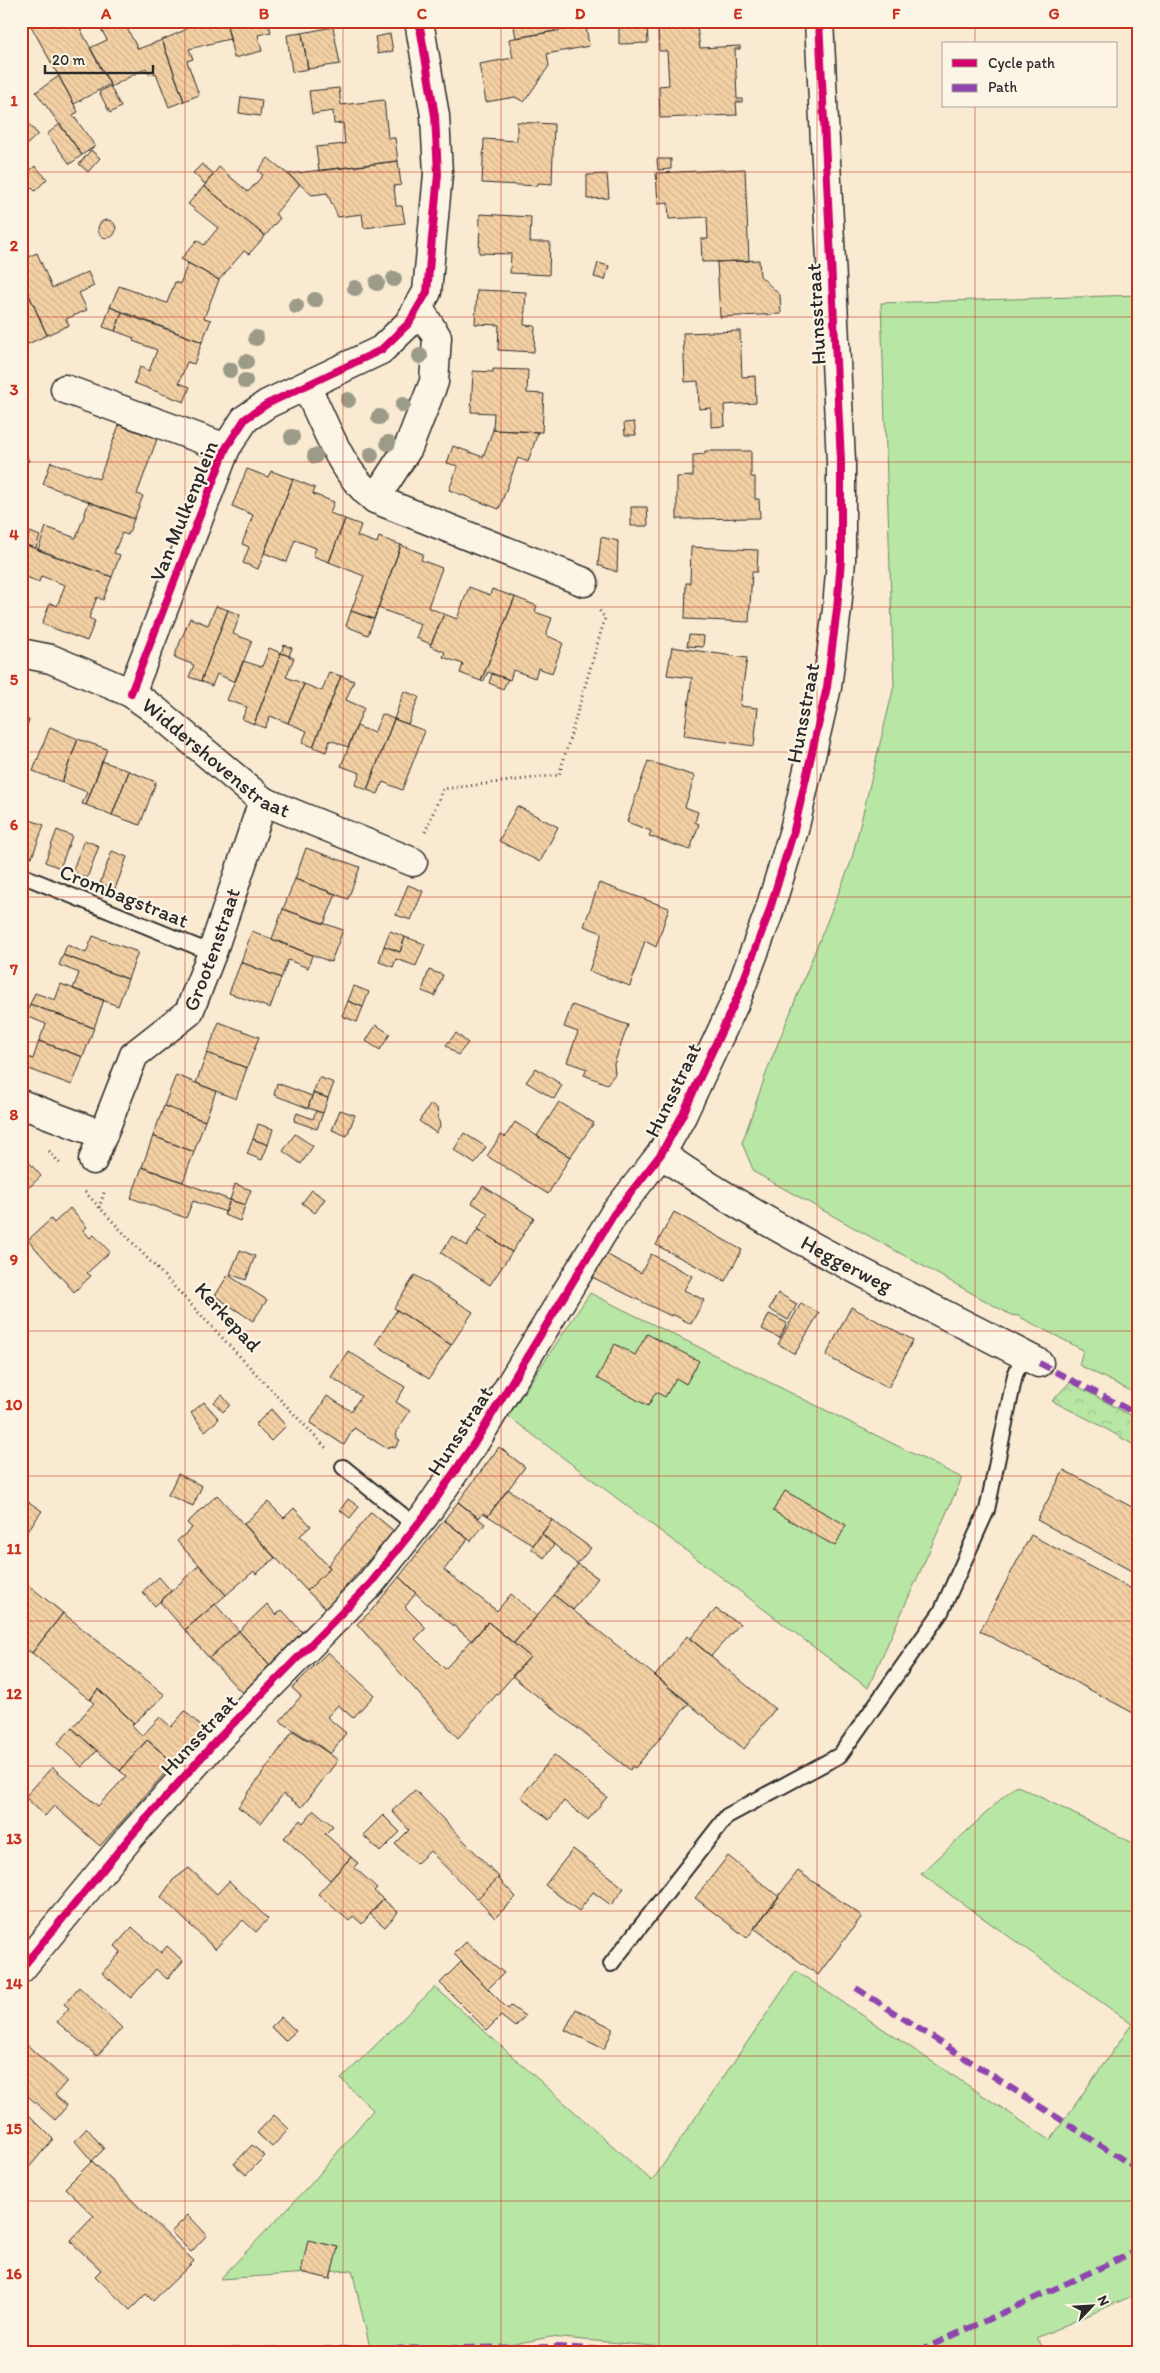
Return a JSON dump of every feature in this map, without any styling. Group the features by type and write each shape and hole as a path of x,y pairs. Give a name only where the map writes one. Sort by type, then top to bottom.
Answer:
{"street":[{"name":"Van Mulkenplein","path":"131,693 226,448 245,419 267,404 380,350 409,323 427,292 438,174 436,116 419,21"},
{"name":"Hunsstraat","path":"21,1968 87,1887 179,1782 217,1740 370,1584 416,1526 477,1439 614,1214 661,1154 682,1116 737,998 768,915 794,830 810,768 832,651 841,560 841,461 819,21"},
{"path":"375,499 408,448 434,382 437,336 418,307"},
{"path":"306,386 348,472 360,487 375,499 584,582"},
{"name":"Van Mulkenplein","path":"65,388 226,448"},
{"name":"Widdershovenstraat","path":"21,653 51,659 131,693 155,710 263,801 413,862"},
{"name":"Grootenstraat","path":"21,1104 98,1147 134,1055 189,1012 212,953 263,801"},
{"name":"Heggerweg","path":"661,1154 704,1184 766,1220 863,1273 1032,1359"}],"lane":[{"name":"Crombagstraat","path":"21,875 212,953"},
{"path":"611,1964 727,1816 840,1755 940,1612 987,1510 1015,1375 1032,1359"},
{"path":"343,1467 416,1526"}],"path":[{"path":"413,862 443,789 559,775 605,618 598,608 577,600 584,582"},
{"path":"44,1147 63,1167"}],"green space":[{"path":"1139,295 1139,1395 1079,1365 1083,1350 1018,1316 1011,1315 754,1172 742,1143 768,1068 851,862 894,686 881,303"},
{"path":"590,1293 962,1478 868,1688 508,1416"},
{"path":"1070,1382 1139,1420 1139,1448 1052,1401"},
{"path":"1016,1785 1139,1846 1139,2293 1036,2338 1048,2352 721,2352 550,2337 473,2352 371,2352 352,2270 220,2279 311,2184 373,2110 341,2079 435,1987 652,2181 796,1971 1050,2140 1132,2024 921,1874"}],"building":[{"path":"40,21 76,21 110,84 74,104 31,26"},
{"path":"76,21 94,21 80,29"},
{"path":"97,21 123,21 138,49 162,40 184,101 169,107 156,73 150,75 146,68 111,87 90,48 107,40"},
{"path":"183,21 226,21 231,42 229,39 189,49 193,59 187,61 199,95 184,101 162,40 185,30"},
{"path":"226,21 268,21 271,32 258,35 262,51 234,58"},
{"path":"513,21 553,21 555,31 516,38"},
{"path":"557,21 583,21 558,26"},
{"path":"619,21 647,21 648,43 619,44"},
{"path":"586,26 589,46 547,54 549,66 524,102 515,97 486,102 479,64 513,58 509,39"},
{"path":"333,27 340,64 308,69 302,33"},
{"path":"697,27 700,48 740,46 740,49 735,49 737,99 742,99 742,102 736,102 737,115 660,118 659,86 669,85 667,51 659,51 658,29"},
{"path":"302,33 308,69 292,72 287,35"},
{"path":"390,34 393,51 378,54 375,37"},
{"path":"59,76 78,112 73,115 95,146 82,155 36,92"},
{"path":"110,86 121,107 110,113 99,92"},
{"path":"339,88 341,105 384,100 388,138 395,138 398,161 319,171 316,147 345,144 343,123 334,124 333,111 312,114 309,91"},
{"path":"241,97 262,100 260,116 239,113"},
{"path":"21,116 38,134 21,150"},
{"path":"517,122 554,124 552,184 538,183 538,186 482,183 484,139 517,141"},
{"path":"60,124 82,155 70,164 47,134"},
{"path":"91,150 100,158 88,172 79,164"},
{"path":"268,158 300,184 275,214 280,218 265,236 204,186 219,167 248,192 263,175 258,171"},
{"path":"657,159 671,159 671,169 658,170"},
{"path":"398,161 401,185 394,186 396,206 402,206 405,223 364,228 362,214 338,217 327,193 312,195 288,174"},
{"path":"202,164 214,174 205,184 193,173"},
{"path":"35,166 47,179 35,191 22,178"},
{"path":"745,169 749,261 702,262 701,239 708,239 707,217 669,219 668,203 658,204 656,173"},
{"path":"607,174 609,198 587,199 587,175"},
{"path":"204,186 265,236 249,254 244,251 219,280 181,259 197,240 204,245 218,228 188,204"},
{"path":"480,214 531,217 530,242 550,242 549,275 510,273 511,254 479,253"},
{"path":"107,220 113,223 116,229 113,235 107,238 101,235 98,229 101,223"},
{"path":"37,253 52,288 88,272 94,286 79,293 87,310 66,319 69,325 47,335 21,277 21,260"},
{"path":"759,260 760,276 780,295 781,314 720,317 717,262"},
{"path":"188,263 219,280 204,318 211,320 202,342 110,307 119,286 167,303 175,282 180,284"},
{"path":"598,263 609,266 605,280 594,277"},
{"path":"21,277 47,335 26,345 23,339 21,339"},
{"path":"477,290 526,292 524,325 535,326 534,352 498,350 499,325 475,324"},
{"path":"110,307 122,312 115,331 103,327"},
{"path":"122,313 202,342 194,364 187,362 179,383 190,387 184,402 134,383 140,367 149,371 157,350 133,341 134,338 115,331"},
{"path":"740,331 742,377 755,376 756,403 724,405 725,426 711,427 711,408 699,409 698,381 685,382 683,333"},
{"path":"493,369 528,370 527,393 544,394 542,432 493,430 494,413 471,412 473,371 493,372"},
{"path":"634,422 636,435 625,435 624,423"},
{"path":"119,425 157,439 137,494 143,496 134,519 43,484 51,462 99,479"},
{"path":"493,430 538,432 528,462 518,458 499,509 449,490 458,466 447,463 453,446 483,457"},
{"path":"21,444 29,461 21,465"},
{"path":"705,451 751,451 751,477 755,477 755,499 759,499 760,518 677,519 677,477 693,476 693,455 705,454"},
{"path":"247,469 268,477 271,471 293,479 258,569 243,563 249,547 242,544 253,515 232,506"},
{"path":"293,479 315,488 313,494 334,502 330,513 345,519 329,562 313,556 316,548 295,540 287,562 264,553"},
{"path":"89,502 134,519 128,535 122,533 114,553 120,555 112,577 38,550 46,527 76,538"},
{"path":"631,507 647,507 648,526 631,526"},
{"path":"345,519 361,525 357,536 377,543 379,537 401,545 374,619 351,611 364,576 329,562"},
{"path":"30,532 40,536 36,548 25,545"},
{"path":"601,537 618,541 617,572 598,565"},
{"path":"21,543 112,577 103,600 97,597 89,618 95,621 87,641 42,624 50,603 57,606 65,585 41,576 39,582 21,575"},
{"path":"401,545 423,554 421,560 442,568 428,607 444,614 431,644 416,638 421,624 378,608"},
{"path":"691,547 758,550 757,572 752,572 749,622 685,619 686,583 690,583"},
{"path":"469,587 490,595 492,589 515,597 481,681 460,673 463,664 443,657 445,652 430,646 444,614 457,619"},
{"path":"515,597 537,606 535,612 552,618 546,635 563,643 552,673 538,668 535,678 513,670 510,680 488,672 483,682 481,681"},
{"path":"216,606 228,610 201,681 189,677 194,665 174,657 190,618 208,625"},
{"path":"228,610 240,615 233,634 252,641 235,682 217,674 212,686 201,681"},
{"path":"351,611 374,619 368,635 346,626"},
{"path":"689,635 704,636 703,647 687,646"},
{"path":"284,645 292,648 289,656 281,653"},
{"path":"672,647 747,658 740,706 758,708 754,746 684,736 692,678 667,675"},
{"path":"269,648 281,653 254,724 242,719 247,707 227,700 243,661 262,667"},
{"path":"281,653 294,658 286,677 304,684 288,723 270,716 265,728 254,724"},
{"path":"329,672 341,676 313,747 302,743 307,731 288,723 304,684 322,691"},
{"path":"492,674 508,679 503,689 489,683"},
{"path":"341,676 354,681 346,700 364,708 348,747 330,740 326,752 313,747"},
{"path":"404,691 419,697 408,724 394,719"},
{"path":"382,714 394,719 367,790 355,785 360,773 341,766 357,726 374,733"},
{"path":"21,717 29,720 21,741"},
{"path":"394,719 425,731 402,790 383,782 378,794 367,790"},
{"path":"50,727 78,739 62,782 33,771"},
{"path":"78,739 107,749 86,805 82,804 87,792 62,782"},
{"path":"102,761 129,771 112,815 86,805"},
{"path":"648,761 695,776 685,807 698,812 695,822 699,824 690,850 649,836 651,831 627,822"},
{"path":"129,771 156,782 140,825 112,815"},
{"path":"517,806 558,827 540,862 499,841"},
{"path":"30,820 44,825 32,857 21,853 21,841"},
{"path":"57,830 72,836 60,868 45,862"},
{"path":"84,840 99,846 87,878 72,872"},
{"path":"306,848 360,867 348,899 295,879"},
{"path":"112,851 127,857 115,889 100,883"},
{"path":"295,879 336,894 324,924 283,909"},
{"path":"599,883 669,908 656,947 645,941 630,986 589,971 602,933 584,926"},
{"path":"408,885 423,891 411,920 396,915"},
{"path":"283,909 343,930 331,962 272,939"},
{"path":"252,931 312,955 308,968 288,960 281,978 241,962"},
{"path":"390,931 405,937 400,952 384,946"},
{"path":"93,936 138,952 128,979 63,955 67,945 86,953"},
{"path":"405,937 425,944 416,966 396,959 393,967 379,962 384,946 400,952"},
{"path":"63,955 128,979 118,1006 73,989 79,973 59,965"},
{"path":"241,962 281,978 270,1008 229,993"},
{"path":"429,970 443,975 435,996 422,991"},
{"path":"61,984 104,1000 94,1028 30,1004 35,993 55,1000"},
{"path":"354,986 369,992 363,1007 348,1001"},
{"path":"348,1001 363,1007 357,1022 342,1016"},
{"path":"30,1004 94,1028 83,1057 39,1041 46,1024 26,1016"},
{"path":"572,1005 628,1025 614,1064 615,1074 607,1084 584,1075 587,1069 567,1062 578,1032 564,1027"},
{"path":"219,1022 259,1037 247,1068 207,1053"},
{"path":"376,1025 390,1034 380,1050 366,1041"},
{"path":"456,1033 468,1043 458,1055 446,1045"},
{"path":"39,1041 83,1057 72,1085 21,1066 21,1054 33,1059"},
{"path":"207,1053 247,1068 236,1099 196,1083"},
{"path":"536,1068 562,1085 554,1099 526,1082"},
{"path":"176,1075 216,1091 205,1121 164,1106"},
{"path":"319,1077 334,1083 328,1098 313,1093"},
{"path":"277,1083 312,1096 308,1108 274,1095"},
{"path":"313,1093 328,1098 323,1113 308,1108"},
{"path":"559,1102 594,1123 570,1157 537,1136"},
{"path":"431,1104 437,1108 440,1127 436,1133 419,1121"},
{"path":"164,1106 205,1121 194,1152 153,1136"},
{"path":"340,1110 355,1115 347,1136 332,1130"},
{"path":"316,1111 323,1113 317,1129 294,1121 297,1113 313,1119"},
{"path":"515,1122 570,1157 548,1194 487,1156 501,1135 505,1137"},
{"path":"258,1124 273,1129 268,1145 253,1139"},
{"path":"464,1133 486,1147 475,1164 454,1150"},
{"path":"295,1134 313,1146 301,1164 283,1151"},
{"path":"153,1136 194,1152 183,1182 142,1167"},
{"path":"253,1139 268,1145 262,1160 247,1154"},
{"path":"26,1159 41,1176 21,1195 21,1162"},
{"path":"142,1167 230,1200 226,1212 193,1201 186,1218 131,1198"},
{"path":"235,1184 251,1190 245,1205 230,1200"},
{"path":"483,1186 534,1218 512,1252 478,1229 488,1213 472,1203"},
{"path":"312,1190 325,1199 315,1213 302,1203"},
{"path":"230,1200 245,1205 240,1221 224,1215"},
{"path":"70,1208 87,1227 83,1230 90,1238 94,1235 110,1252 87,1273 91,1276 74,1292 28,1240 51,1219 54,1223"},
{"path":"674,1212 742,1250 725,1281 656,1245"},
{"path":"478,1229 512,1252 490,1285 441,1253 452,1236 467,1246"},
{"path":"240,1250 255,1256 246,1280 230,1274"},
{"path":"606,1254 641,1273 651,1254 692,1276 684,1290 704,1300 691,1324 592,1277"},
{"path":"228,1275 267,1300 253,1321 215,1296"},
{"path":"415,1275 473,1312 451,1345 394,1308"},
{"path":"778,1293 797,1304 788,1320 769,1309"},
{"path":"801,1303 819,1313 795,1354 778,1344"},
{"path":"851,1307 913,1340 888,1388 826,1356"},
{"path":"397,1310 451,1345 429,1379 375,1344"},
{"path":"769,1314 787,1323 780,1338 762,1329"},
{"path":"647,1334 699,1361 686,1384 676,1378 665,1397 656,1392 648,1406 597,1378 615,1344 635,1355"},
{"path":"348,1351 405,1387 396,1402 410,1411 396,1432 397,1438 400,1440 395,1448 392,1446 386,1448 354,1428 344,1445 310,1423 327,1396 351,1411 361,1396 331,1377"},
{"path":"222,1395 230,1405 223,1412 214,1402"},
{"path":"204,1402 219,1419 205,1431 191,1413"},
{"path":"271,1409 286,1426 271,1441 255,1425"},
{"path":"499,1447 525,1467 488,1516 483,1513 479,1518 458,1502"},
{"path":"1064,1470 1139,1511 1139,1575 1037,1520"},
{"path":"178,1474 202,1486 193,1506 168,1495"},
{"path":"508,1489 552,1520 533,1545 488,1516"},
{"path":"785,1491 846,1525 835,1546 773,1511"},
{"path":"217,1495 275,1558 256,1574 254,1571 226,1595 177,1541 192,1528 187,1523"},
{"path":"21,1497 42,1511 29,1529 21,1523"},
{"path":"348,1499 359,1507 350,1518 340,1510"},
{"path":"268,1502 284,1518 294,1508 311,1526 300,1536 330,1568 307,1591 244,1524"},
{"path":"458,1502 485,1524 471,1541 444,1520"},
{"path":"371,1512 394,1531 326,1609 307,1591 330,1568 328,1565"},
{"path":"444,1520 468,1539 444,1570 497,1611 511,1594 537,1616 514,1643 488,1622 472,1641 425,1602 399,1577"},
{"path":"552,1520 591,1548 577,1564 542,1534"},
{"path":"21,1523 29,1529 21,1540"},
{"path":"542,1534 554,1545 544,1558 531,1548"},
{"path":"1031,1535 1139,1593 1139,1716 980,1631"},
{"path":"578,1564 598,1578 573,1610 554,1595"},
{"path":"199,1565 226,1595 185,1630 160,1602"},
{"path":"159,1577 171,1591 155,1606 142,1592"},
{"path":"399,1577 416,1593 405,1607 426,1628 415,1639 445,1669 488,1622 530,1657 458,1738 357,1624 371,1611"},
{"path":"21,1579 63,1613 32,1653 21,1647"},
{"path":"554,1595 689,1703 635,1768 632,1766 630,1770 512,1676 530,1657 514,1643"},
{"path":"215,1604 239,1631 209,1658 185,1630"},
{"path":"267,1604 276,1615 282,1610 302,1632 270,1665 239,1631"},
{"path":"716,1609 740,1624 711,1656 690,1639"},
{"path":"63,1613 165,1695 134,1723 98,1689 90,1700 32,1653"},
{"path":"239,1631 270,1665 242,1693 209,1658"},
{"path":"687,1636 775,1709 744,1749 655,1676"},
{"path":"328,1652 374,1695 353,1718 338,1705 327,1717 346,1733 330,1754 280,1721 301,1696 292,1688"},
{"path":"98,1689 134,1723 132,1725 142,1736 160,1717 171,1727 185,1711 206,1731 174,1763 147,1740 120,1771 72,1728 94,1703 90,1700"},
{"path":"72,1728 97,1751 82,1767 57,1744"},
{"path":"293,1731 307,1740 309,1738 338,1760 302,1807 283,1794 261,1823 238,1807"},
{"path":"147,1740 174,1763 100,1846 54,1806 45,1816 25,1797 52,1767 98,1806 126,1776 120,1771"},
{"path":"554,1755 607,1797 588,1820 564,1801 549,1820 521,1797"},
{"path":"415,1790 499,1877 477,1899 430,1851 416,1864 395,1844 409,1830 392,1811"},
{"path":"314,1810 333,1826 325,1834 351,1857 330,1880 284,1838 300,1820 303,1823"},
{"path":"383,1815 400,1832 380,1852 363,1835"},
{"path":"573,1849 624,1888 611,1905 593,1892 579,1911 545,1885"},
{"path":"728,1856 779,1897 747,1938 695,1898"},
{"path":"351,1857 358,1863 354,1867 377,1888 374,1891 383,1899 362,1924 353,1916 349,1921 318,1894"},
{"path":"189,1868 217,1894 229,1881 268,1919 256,1932 243,1920 215,1949 161,1897 173,1880"},
{"path":"798,1871 862,1916 818,1975 754,1928"},
{"path":"498,1878 516,1897 495,1918 477,1899"},
{"path":"383,1899 398,1912 385,1927 370,1914"},
{"path":"132,1927 161,1953 167,1946 183,1961 167,1979 156,1969 131,1998 102,1973 121,1952 115,1946"},
{"path":"466,1942 504,1973 488,1989 454,1954"},
{"path":"461,1962 508,2009 511,2006 525,2016 515,2027 501,2016 487,2030 440,1983"},
{"path":"79,1987 122,2028 97,2056 57,2022 69,2008 64,2004"},
{"path":"576,2009 612,2028 604,2049 565,2030"},
{"path":"281,2017 296,2031 285,2041 271,2027"},
{"path":"27,2045 67,2081 55,2095 67,2106 55,2120 21,2090 21,2053"},
{"path":"21,2107 53,2139 26,2171 21,2167"},
{"path":"274,2115 289,2129 272,2147 257,2133"},
{"path":"87,2128 104,2149 92,2161 75,2141"},
{"path":"252,2145 265,2156 246,2175 234,2164"},
{"path":"92,2161 194,2261 153,2301 146,2294 130,2310 95,2276 101,2270 70,2241 94,2216 65,2188"},
{"path":"188,2215 207,2235 191,2252 171,2232"},
{"path":"308,2240 338,2247 330,2279 301,2272"}],"marked path":[{"path":"1039,1363 1139,1415"},
{"path":"856,1988 1139,2170"},
{"path":"917,2352 1139,2250"},
{"path":"212,2352 238,2350 557,2347 648,2352"}],"cycle path":[{"path":"131,693 226,448 245,419 267,404 381,350 409,323 427,292 438,174 435,116 419,21"},
{"path":"21,1969 130,1837 217,1740 370,1584 425,1515 477,1439 614,1214 661,1154 682,1116 737,998 768,915 794,830 827,687 837,609 841,560 841,461 819,21"}]}
